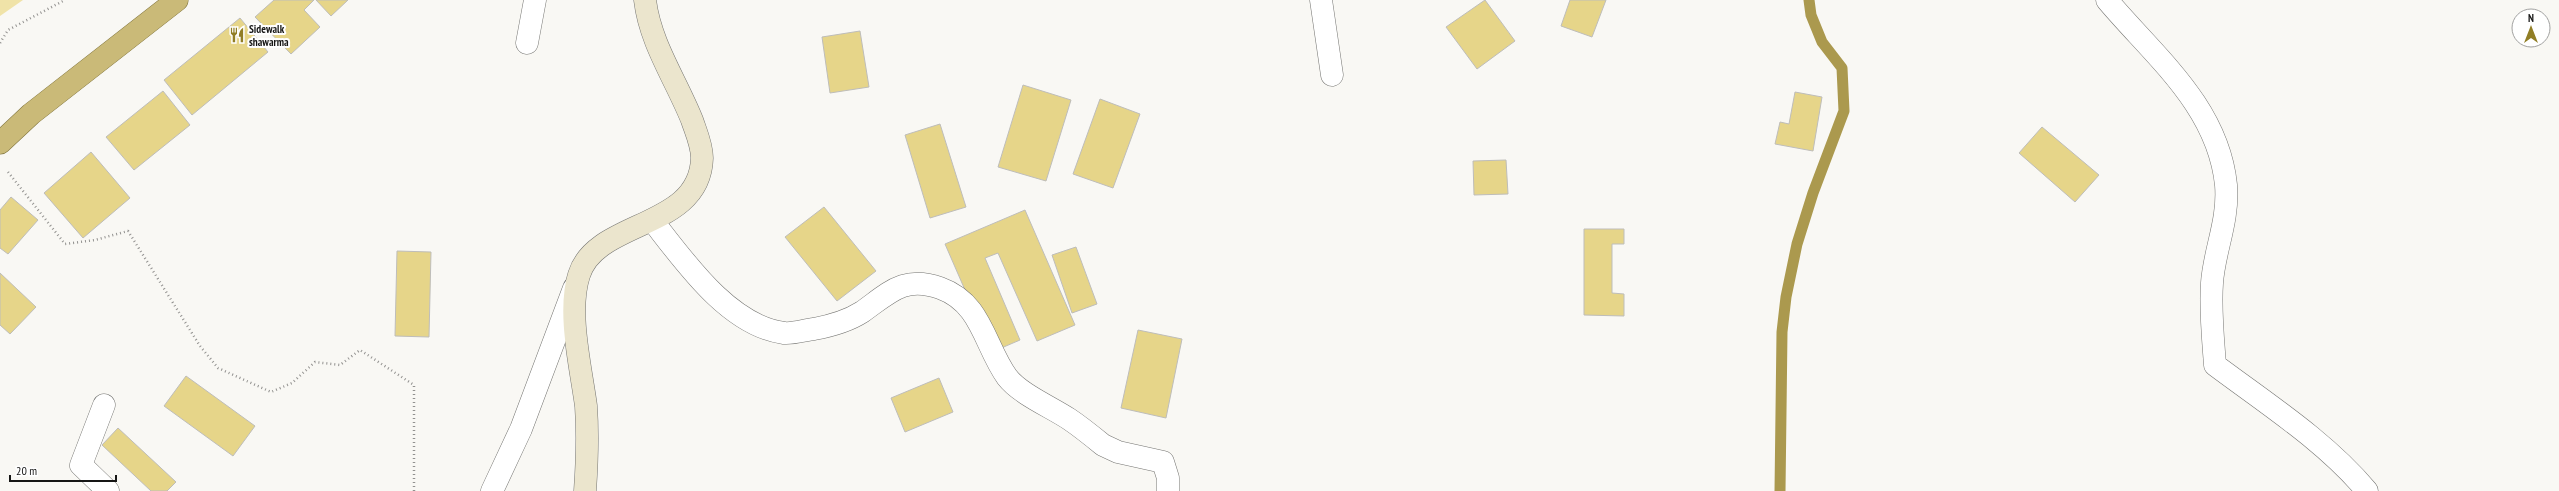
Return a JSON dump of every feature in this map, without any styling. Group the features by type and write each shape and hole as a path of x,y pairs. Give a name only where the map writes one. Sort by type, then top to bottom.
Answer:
{"highway":[{"path":"0,143 30,114 177,0"}],"main road":[{"path":"585,491 586,409 575,340 579,274 587,260 604,244 665,214 684,200 701,172 702,157 698,138 684,101 648,22 645,0"}],"street":[{"path":"526,43 535,0"},
{"path":"1321,0 1332,75"},
{"path":"2107,0 2166,64 2191,96 2215,136 2226,185 2224,231 2212,282 2215,365 2302,430 2349,469 2367,491"},
{"path":"652,220 684,261 727,306 756,326 785,333 822,327 853,317 899,286 915,283 940,288 962,299 978,317 990,350 1008,378 1103,445 1118,452 1163,462 1168,478 1168,491"},
{"path":"492,491 521,429 579,274"},
{"path":"104,405 81,465 108,491"}],"path":[{"path":"0,43 8,30 65,0"},
{"path":"5,168 65,244 95,240 128,231 200,346 218,368 271,392 292,383 315,362 340,364 360,350 414,385 414,491"}],"shaded area":[{"path":"0,0 23,0 0,16"}],"building":[{"path":"274,0 314,0 304,10 320,27 291,54 255,17"},
{"path":"316,0 348,0 331,16"},
{"path":"1485,0 1515,41 1477,69 1446,27"},
{"path":"1570,0 1606,0 1592,37 1561,26"},
{"path":"240,18 268,52 192,115 164,80"},
{"path":"860,31 869,87 830,93 822,37"},
{"path":"1023,85 1071,100 1046,181 998,167"},
{"path":"163,91 190,125 134,170 106,137"},
{"path":"1795,92 1822,97 1813,151 1775,144 1780,122 1789,124"},
{"path":"1100,99 1140,114 1113,188 1073,174"},
{"path":"940,124 966,207 930,218 905,135"},
{"path":"2042,127 2099,175 2075,202 2019,153"},
{"path":"91,152 130,198 83,238 44,193"},
{"path":"1506,160 1508,194 1474,195 1473,161"},
{"path":"11,197 38,220 8,254 0,248 0,210"},
{"path":"824,207 876,271 837,301 785,237"},
{"path":"1025,210 1075,325 1037,341 998,253 985,258 1020,340 992,352 945,244"},
{"path":"1584,229 1624,229 1624,244 1612,244 1612,293 1624,294 1624,316 1584,315"},
{"path":"1076,247 1097,304 1072,313 1052,255"},
{"path":"397,251 431,252 429,337 395,336"},
{"path":"0,273 36,307 10,334 0,325"},
{"path":"1138,330 1182,339 1166,418 1121,408"},
{"path":"186,376 255,426 233,456 164,406"},
{"path":"939,378 953,412 905,432 891,398"},
{"path":"118,428 176,482 167,491 151,491 102,445"}],"waterway":[{"path":"1780,491 1782,332 1786,297 1797,244 1813,193 1844,111 1842,68 1822,42 1811,15 1809,0"}],"place":[{"name":"Sidewalk shawarma","path":"237,35"}]}
